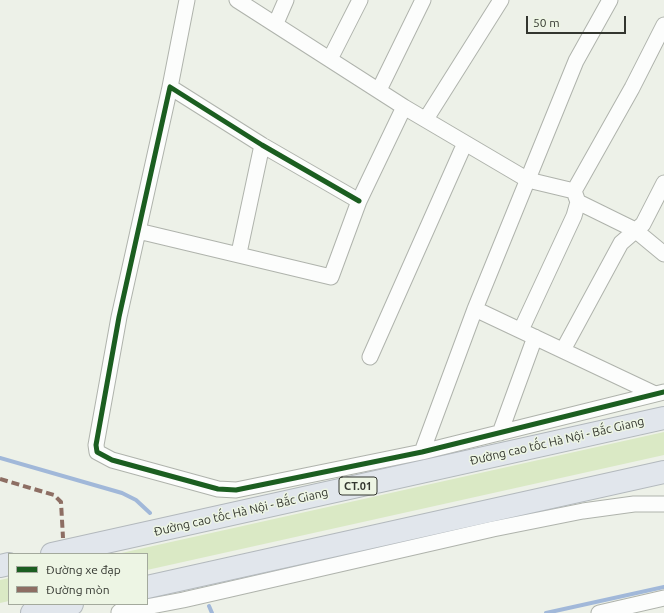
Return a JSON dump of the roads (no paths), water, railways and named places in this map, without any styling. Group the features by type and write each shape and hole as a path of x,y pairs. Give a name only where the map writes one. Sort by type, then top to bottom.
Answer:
{"highway":[{"name":"Đường cao tốc Hà Nội - Bắc Giang","path":"56,553 664,418"},
{"path":"148,587 664,472"},
{"path":"32,613 68,605"}],"street":[{"path":"187,0 170,87 119,317 96,445 97,452 101,456 218,489 236,490 422,452 660,393"},
{"path":"237,0 276,23 404,107 528,180 576,196 635,230 664,254"},
{"path":"276,23 286,0"},
{"path":"330,59 360,0"},
{"path":"379,90 423,0"},
{"path":"426,119 501,0"},
{"path":"422,452 475,309 576,61 610,0"},
{"path":"521,330 574,216 576,196 664,25"},
{"path":"170,87 262,145 359,201"},
{"path":"138,231 239,253 330,276 359,201 404,107"},
{"path":"370,358 466,143"},
{"path":"239,253 262,145"},
{"path":"564,350 621,243 643,224 664,183"},
{"path":"475,309 660,393"},
{"path":"500,432 535,337"},
{"path":"122,610 186,606 493,529 583,511 634,504 664,504"},
{"path":"599,613 664,598"}],"waterway":[{"path":"0,458 122,493 136,500 150,513"},
{"path":"546,613 664,587"},
{"path":"209,606 212,613"}]}
